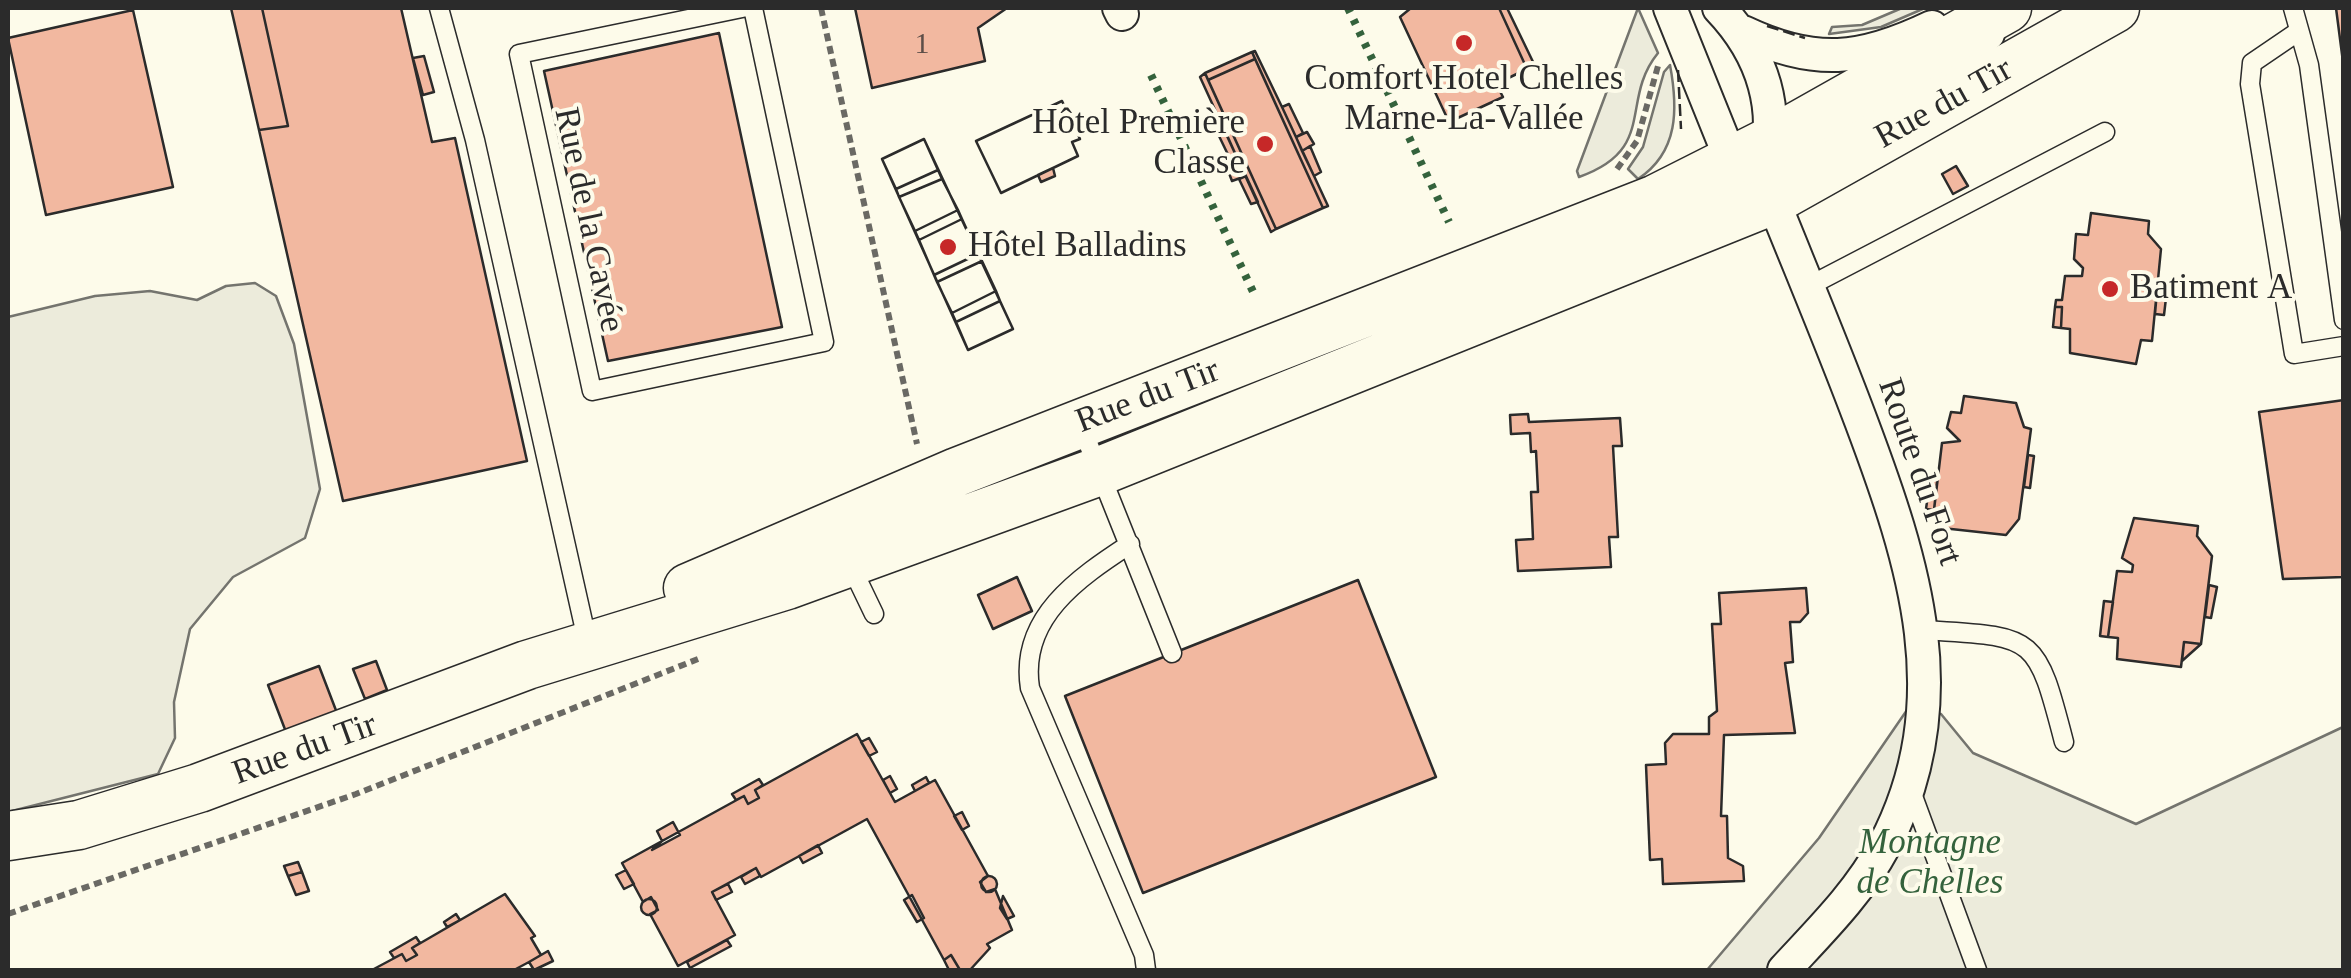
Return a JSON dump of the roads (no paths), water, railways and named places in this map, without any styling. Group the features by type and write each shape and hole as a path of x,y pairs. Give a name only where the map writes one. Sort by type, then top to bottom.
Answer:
{"main road":[{"name":"Rue du Tir","path":"8,836 79,825 258,768 841,545 1080,423 1656,199 1760,169 2007,8"},
{"name":"Rue du Tir","path":"527,665 586,634 841,545 1100,471 1294,391 1760,169 2116,8"},
{"name":"Rue du Tir","path":"8,862 79,825"}],"street":[{"path":"1670,8 1685,47 1760,169"},
{"path":"1719,8 1742,32 1764,80 1760,169"},
{"name":"Rue du Tir","path":"1742,32 1780,49 1853,56 1892,46 1972,8"},
{"name":"Rue du Tir","path":"1760,169 1953,66 2016,8"},
{"name":"Route du Fort","path":"1760,169 1887,490 1910,559 1924,630 1922,712 1909,782 1875,859 1848,899 1784,970"},
{"path":"1100,471 1116,436 1277,370 1371,310"}],"lane":[{"path":"439,8 475,140 586,634"},
{"name":"Rue de la Cavée","path":"742,8 519,54 592,391 824,342 753,8"},
{"path":"2293,8 2309,66 2344,320"},
{"path":"2300,31 2252,63 2250,84 2294,354 2344,346"},
{"path":"1809,286 2105,132"},
{"path":"1080,423 1172,653"},
{"path":"1130,544 1072,582 1034,638 1026,664 1030,688 1144,955 1146,970"},
{"path":"841,545 874,614"},
{"path":"1924,630 1997,634 2029,648 2046,672 2064,742"},
{"path":"1909,782 1977,970"}],"place":[{"name":"Comfort Hotel Chelles Marne-La-Vallée","path":"1464,43"},
{"name":"Hôtel Première Classe","path":"1265,144"},
{"name":"Hôtel Balladins","path":"948,247"},
{"name":"Batiment A","path":"2110,289"}],"park label":[{"name":"Montagne de Chelles","path":"1930,864"}]}
